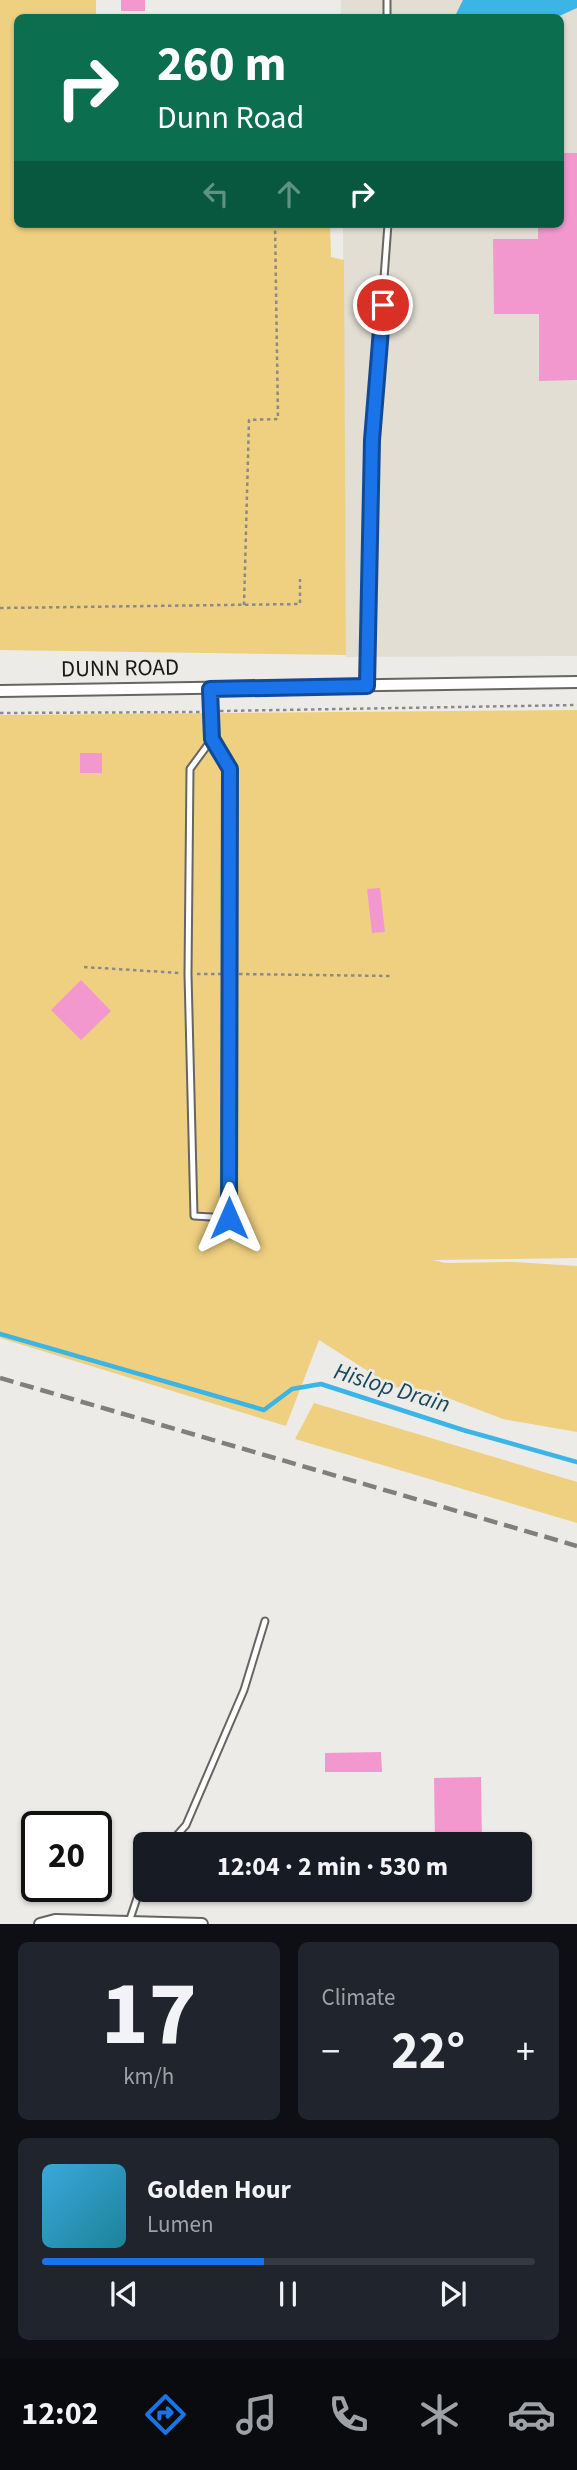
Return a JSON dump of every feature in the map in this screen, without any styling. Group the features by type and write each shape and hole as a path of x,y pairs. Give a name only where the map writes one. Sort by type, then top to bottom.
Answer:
{"street":[{"name":"DUNN ROAD","path":"0,691 577,682"},
{"path":"40,1924 55,1920 202,1924"}],"lane":[{"path":"367,686 372,440 388,228"},
{"path":"210,689 212,739 230,769 229,1218 194,1216 188,974 190,769 212,739"},
{"path":"180,1832 186,1825 244,1690 265,1621"},
{"path":"129,1922 136,1902"}],"path":[{"path":"244,605 249,420 278,419 275,228"},
{"path":"0,608 300,604 300,579"},
{"path":"0,713 577,705"}],"shaded area":[{"path":"0,0 96,0 96,14 14,14 14,228 330,228 331,257 344,260 346,655 0,650"},
{"path":"341,0 577,0 577,656 346,657 343,228 564,228 564,14 341,14"},
{"path":"577,710 577,1258 433,1260 445,1263 514,1262 577,1266 577,1432 503,1419 427,1390 393,1387 319,1340 286,1426 0,1338 0,715"},
{"path":"314,1403 577,1482 577,1523 295,1439"}],"water":[{"path":"463,0 577,0 577,8 564,14 456,14"}],"building":[{"path":"121,0 145,0 145,11 121,11"},
{"path":"564,153 577,153 577,380 539,381 539,314 494,314 493,239 538,239 538,228 564,228"},
{"path":"80,753 102,753 102,773 80,773"},
{"path":"380,888 385,932 372,933 367,889"},
{"path":"81,980 111,1011 81,1040 51,1010"},
{"path":"381,1752 382,1772 325,1772 325,1753"},
{"path":"481,1777 482,1832 435,1832 434,1778"}],"waterway":[{"name":"Hislop Drain","path":"0,1334 264,1410 292,1389 321,1384 463,1430 577,1462"}],"railway":[{"path":"0,1378 577,1546"}],"route":[{"path":"229,1218 230,769 212,739 210,689 367,686 372,440 383,305"}]}
